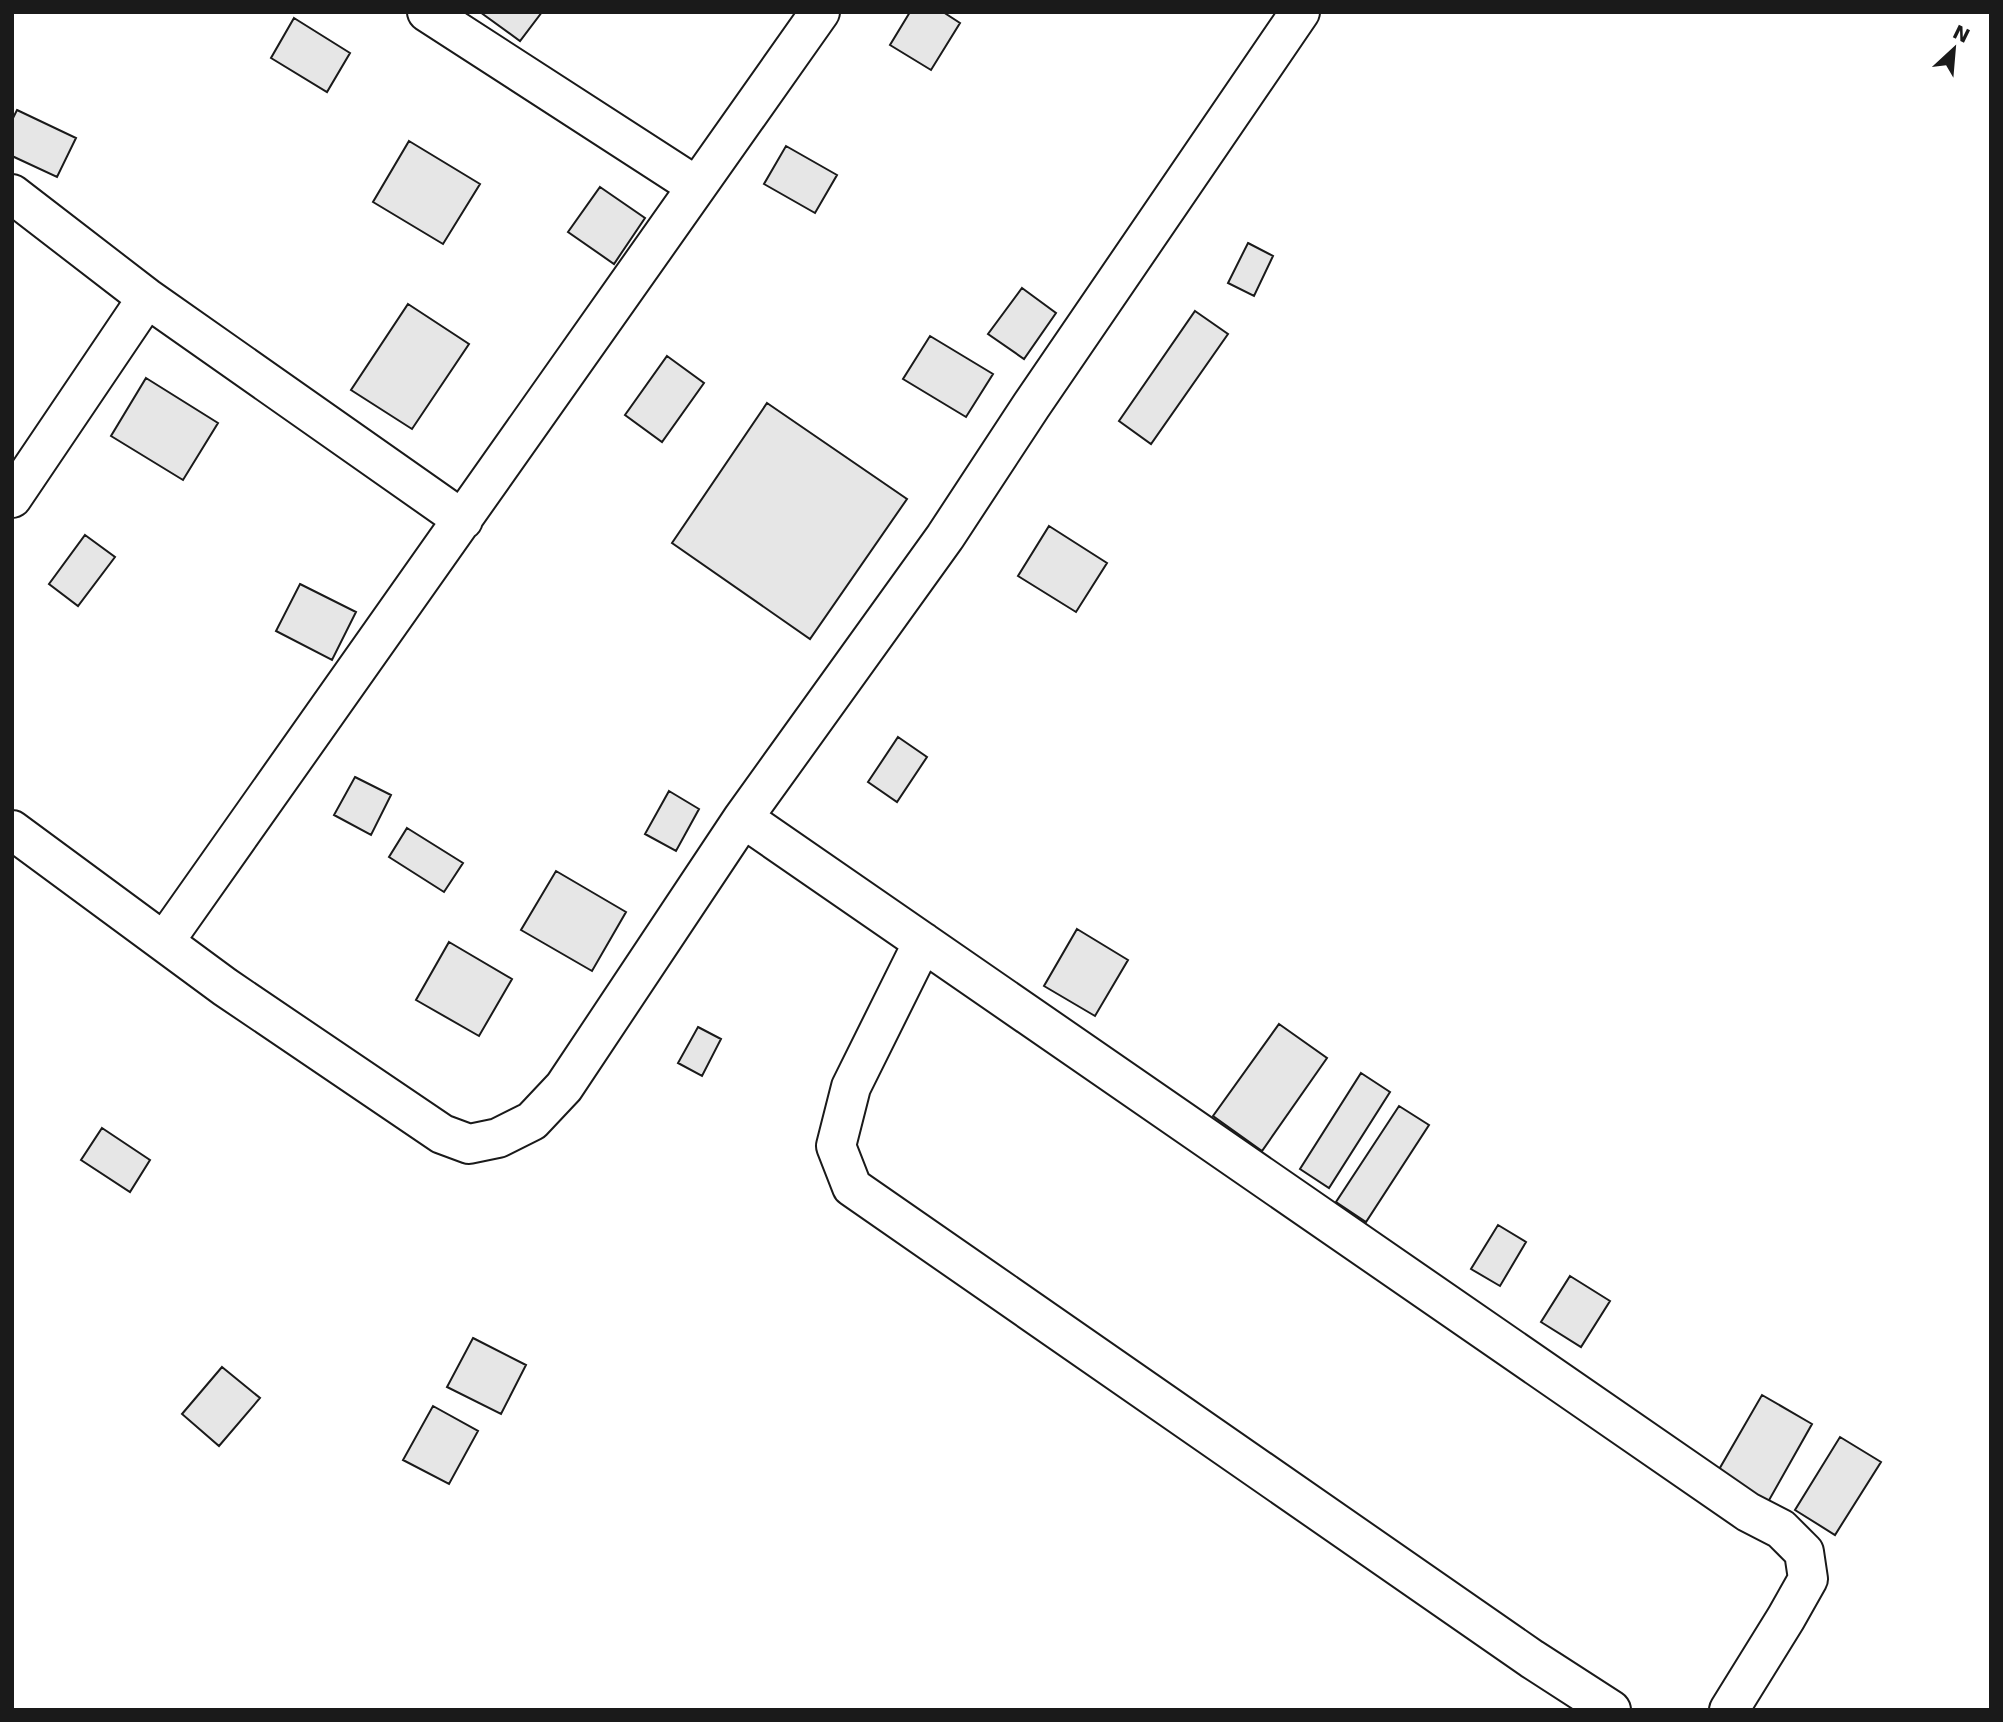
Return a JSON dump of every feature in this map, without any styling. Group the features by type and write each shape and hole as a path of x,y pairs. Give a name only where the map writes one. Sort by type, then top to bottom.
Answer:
{"street":[{"path":"426,12 696,187"},
{"path":"164,942 820,12"},
{"path":"12,830 225,987 442,1134 469,1144 498,1138 531,1121 564,1087 743,818 945,537 1031,406 1300,12"},
{"path":"12,194 147,298 463,520"},
{"path":"12,498 147,298"},
{"path":"743,818 1736,1504 1781,1529 1804,1552 1808,1579 1729,1710"},
{"path":"923,943 851,1087 836,1146 852,1187 1521,1651 1611,1710"}],"building":[{"path":"480,12 542,12 520,41"},
{"path":"910,12 943,12 960,23 931,70 890,45"},
{"path":"294,18 350,53 327,92 271,58"},
{"path":"17,110 76,138 57,177 12,156 12,120"},
{"path":"409,141 480,184 443,244 373,202"},
{"path":"786,146 837,175 815,213 764,184"},
{"path":"600,187 645,218 614,264 568,232"},
{"path":"1248,243 1273,256 1254,296 1228,283"},
{"path":"1022,288 1056,313 1024,359 988,334"},
{"path":"408,304 469,344 412,429 351,390"},
{"path":"1195,311 1228,334 1151,444 1119,421"},
{"path":"930,336 993,374 966,417 903,379"},
{"path":"667,356 704,383 662,442 625,415"},
{"path":"146,378 218,423 183,480 111,436"},
{"path":"767,403 907,499 810,639 672,543"},
{"path":"1049,526 1107,563 1076,612 1018,576"},
{"path":"85,535 115,557 78,606 49,584"},
{"path":"300,584 356,612 332,660 276,631"},
{"path":"898,737 927,757 897,802 868,782"},
{"path":"355,777 391,795 371,835 334,815"},
{"path":"669,791 699,809 676,851 645,834"},
{"path":"407,828 463,863 444,892 389,857"},
{"path":"556,871 626,912 592,971 521,930"},
{"path":"1077,929 1128,960 1095,1016 1044,986"},
{"path":"449,942 512,979 479,1036 416,1000"},
{"path":"1279,1024 1327,1058 1262,1151 1213,1116"},
{"path":"698,1027 721,1039 702,1076 678,1063"},
{"path":"1361,1073 1390,1092 1329,1188 1300,1169"},
{"path":"1399,1106 1429,1125 1366,1222 1336,1202"},
{"path":"102,1128 150,1160 130,1192 81,1160"},
{"path":"1498,1225 1526,1242 1500,1286 1471,1269"},
{"path":"1570,1276 1610,1301 1581,1347 1541,1322"},
{"path":"473,1338 526,1365 501,1414 447,1387"},
{"path":"222,1367 260,1398 219,1446 182,1414"},
{"path":"1762,1395 1812,1424 1768,1502 1717,1473"},
{"path":"433,1406 478,1431 449,1484 403,1460"},
{"path":"1840,1437 1881,1462 1835,1535 1795,1510"}]}
